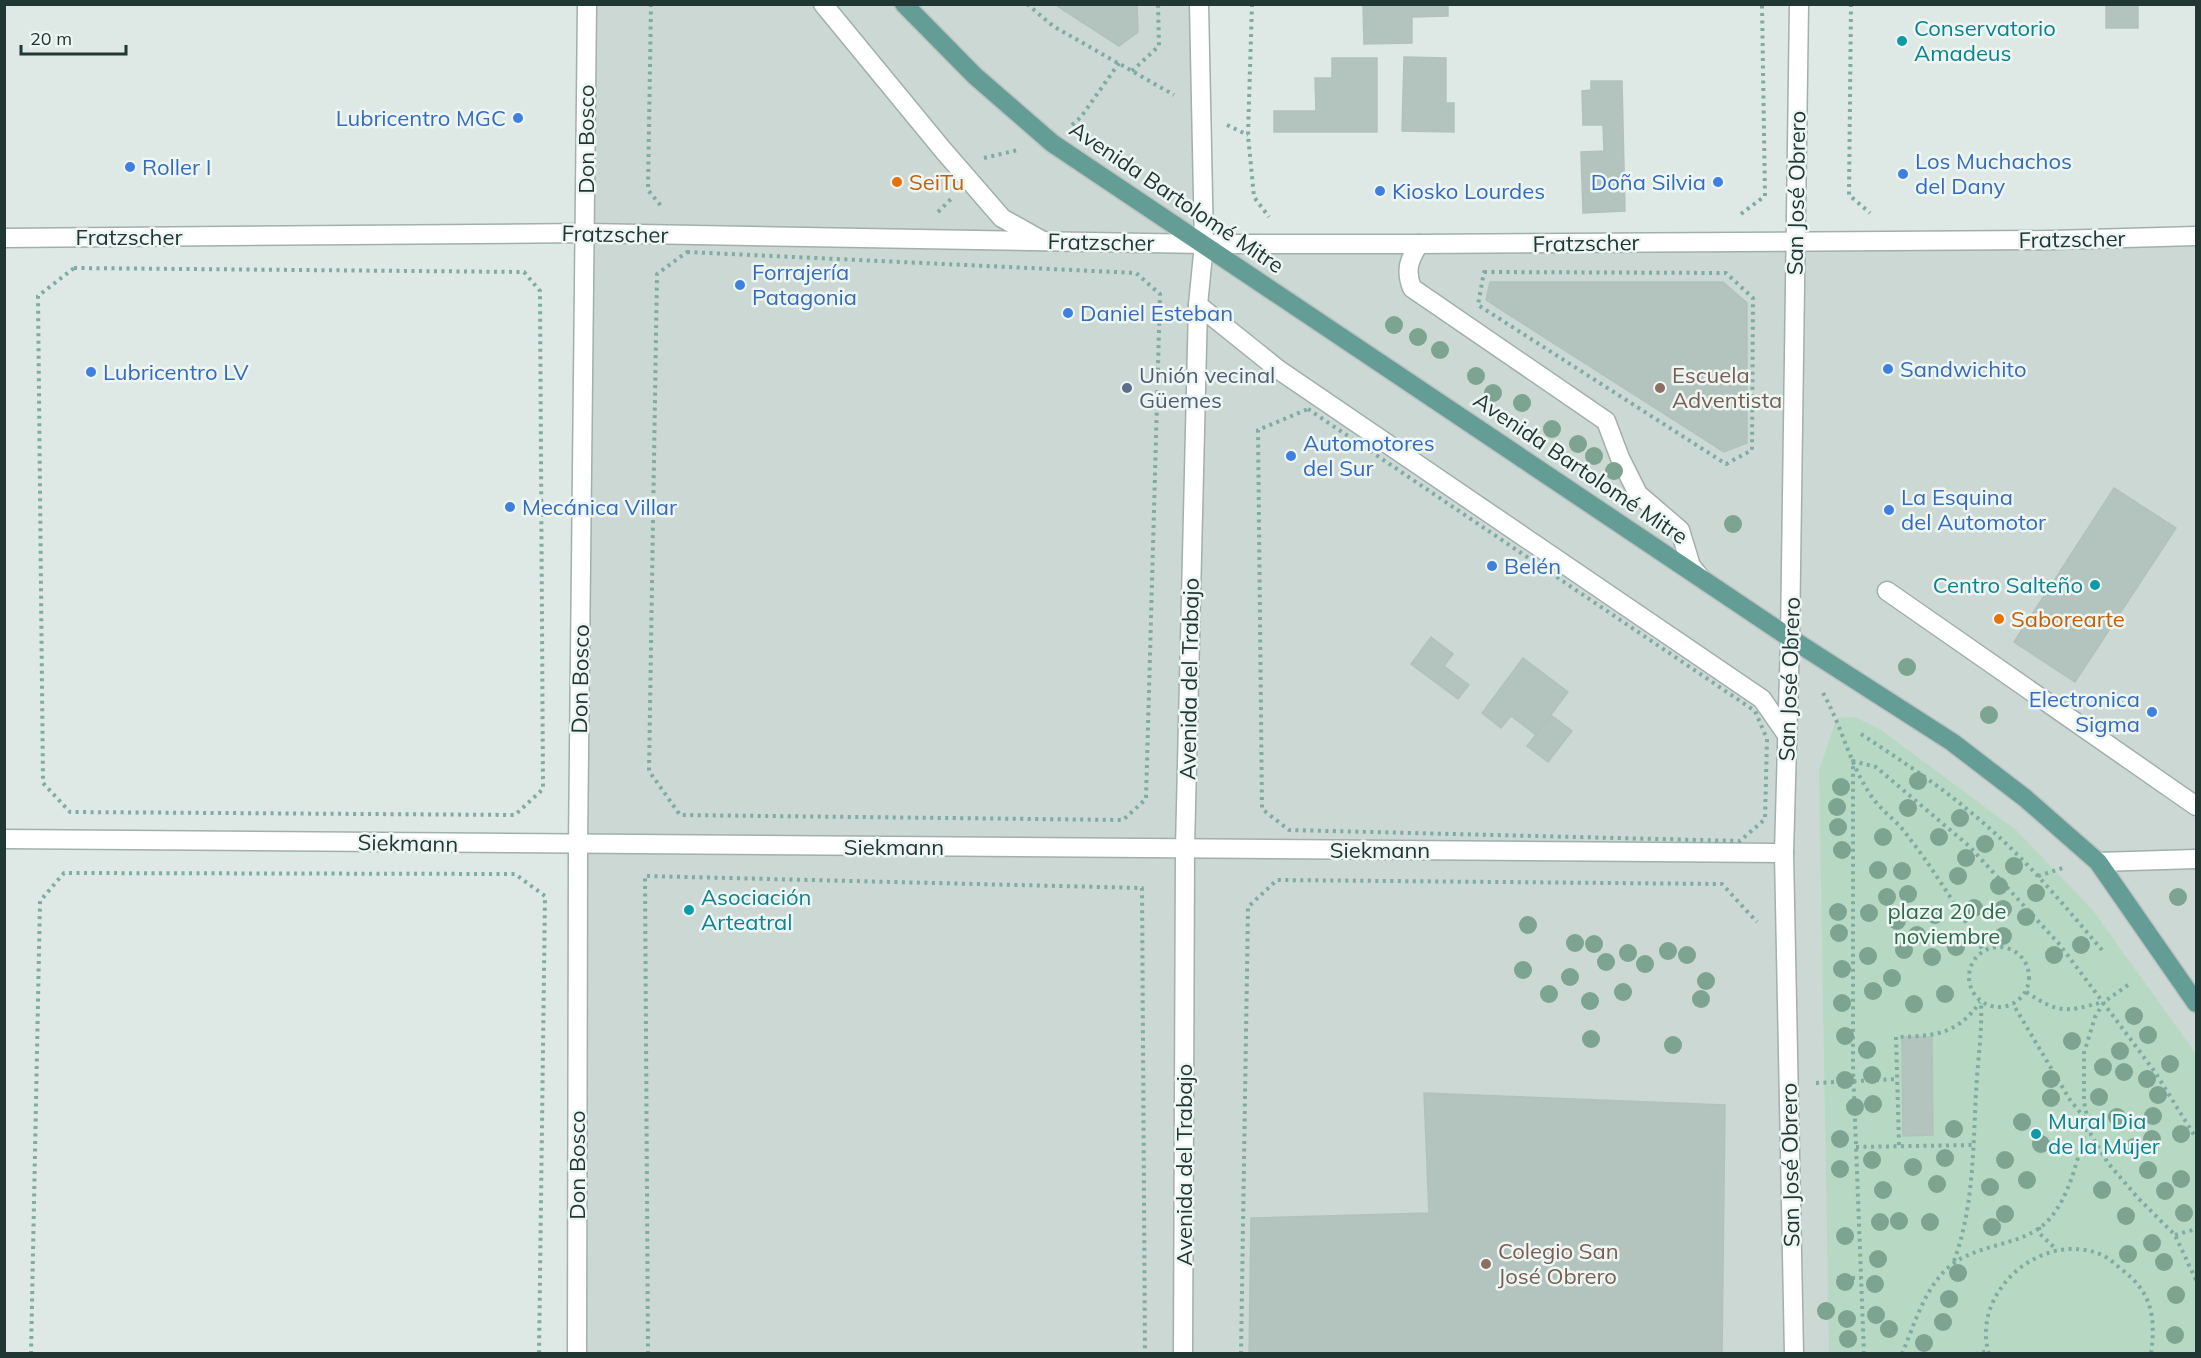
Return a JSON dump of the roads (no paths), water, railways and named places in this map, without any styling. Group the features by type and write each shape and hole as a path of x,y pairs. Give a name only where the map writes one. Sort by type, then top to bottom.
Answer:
{"main road":[{"name":"Avenida Bartolomé Mitre","path":"904,4 975,76 1052,143 1791,638 1952,742 2035,806 2098,862 2196,1003"}],"street":[{"name":"Don Bosco","path":"577,1353 578,845 587,4"},
{"path":"823,4 1002,218 1043,241"},
{"name":"Avenida del Trabajo","path":"1184,1353 1185,848 1198,305 1204,244 1198,4"},
{"name":"San José Obrero","path":"1794,1353 1784,853 1791,638 1799,4"},
{"name":"Fratzscher","path":"4,238 586,233 1204,244 1419,244 2053,240 2196,236"},
{"path":"1419,244 1409,261 1407,275 1412,288 1606,421 1620,458 1638,494 1680,530 1691,566 1700,577"},
{"path":"1198,305 1279,370 1762,699 1787,735"},
{"path":"1887,591 2196,806"},
{"name":"Siekmann","path":"4,839 1784,853"},
{"path":"2098,862 2196,859"}],"place":[{"name":"Conservatorio Amadeus","path":"1902,41"},
{"name":"Lubricentro MGC","path":"518,118"},
{"name":"Roller I","path":"130,167"},
{"name":"Los Muchachos del Dany","path":"1903,174"},
{"name":"SeiTu","path":"897,182"},
{"name":"Doña Silvia","path":"1718,182"},
{"name":"Kiosko Lourdes","path":"1380,191"},
{"name":"Forrajería Patagonia","path":"740,285"},
{"name":"Daniel Esteban","path":"1068,313"},
{"name":"Sandwichito","path":"1888,369"},
{"name":"Lubricentro LV","path":"91,372"},
{"name":"Unión vecinal Güemes","path":"1127,388"},
{"name":"Escuela Adventista","path":"1660,388"},
{"name":"Automotores del Sur","path":"1291,456"},
{"name":"Mecánica Villar","path":"510,507"},
{"name":"La Esquina del Automotor","path":"1889,510"},
{"name":"Belén","path":"1492,566"},
{"name":"Centro Salteño","path":"2095,585"},
{"name":"Saborearte","path":"1999,619"},
{"name":"Electronica Sigma","path":"2152,712"},
{"name":"Asociación Arteatral","path":"689,910"},
{"name":"Mural Dia de la Mujer","path":"2036,1134"},
{"name":"Colegio San José Obrero","path":"1486,1264"}],"park label":[{"name":"plaza 20 de noviembre","path":"1947,924"}]}
